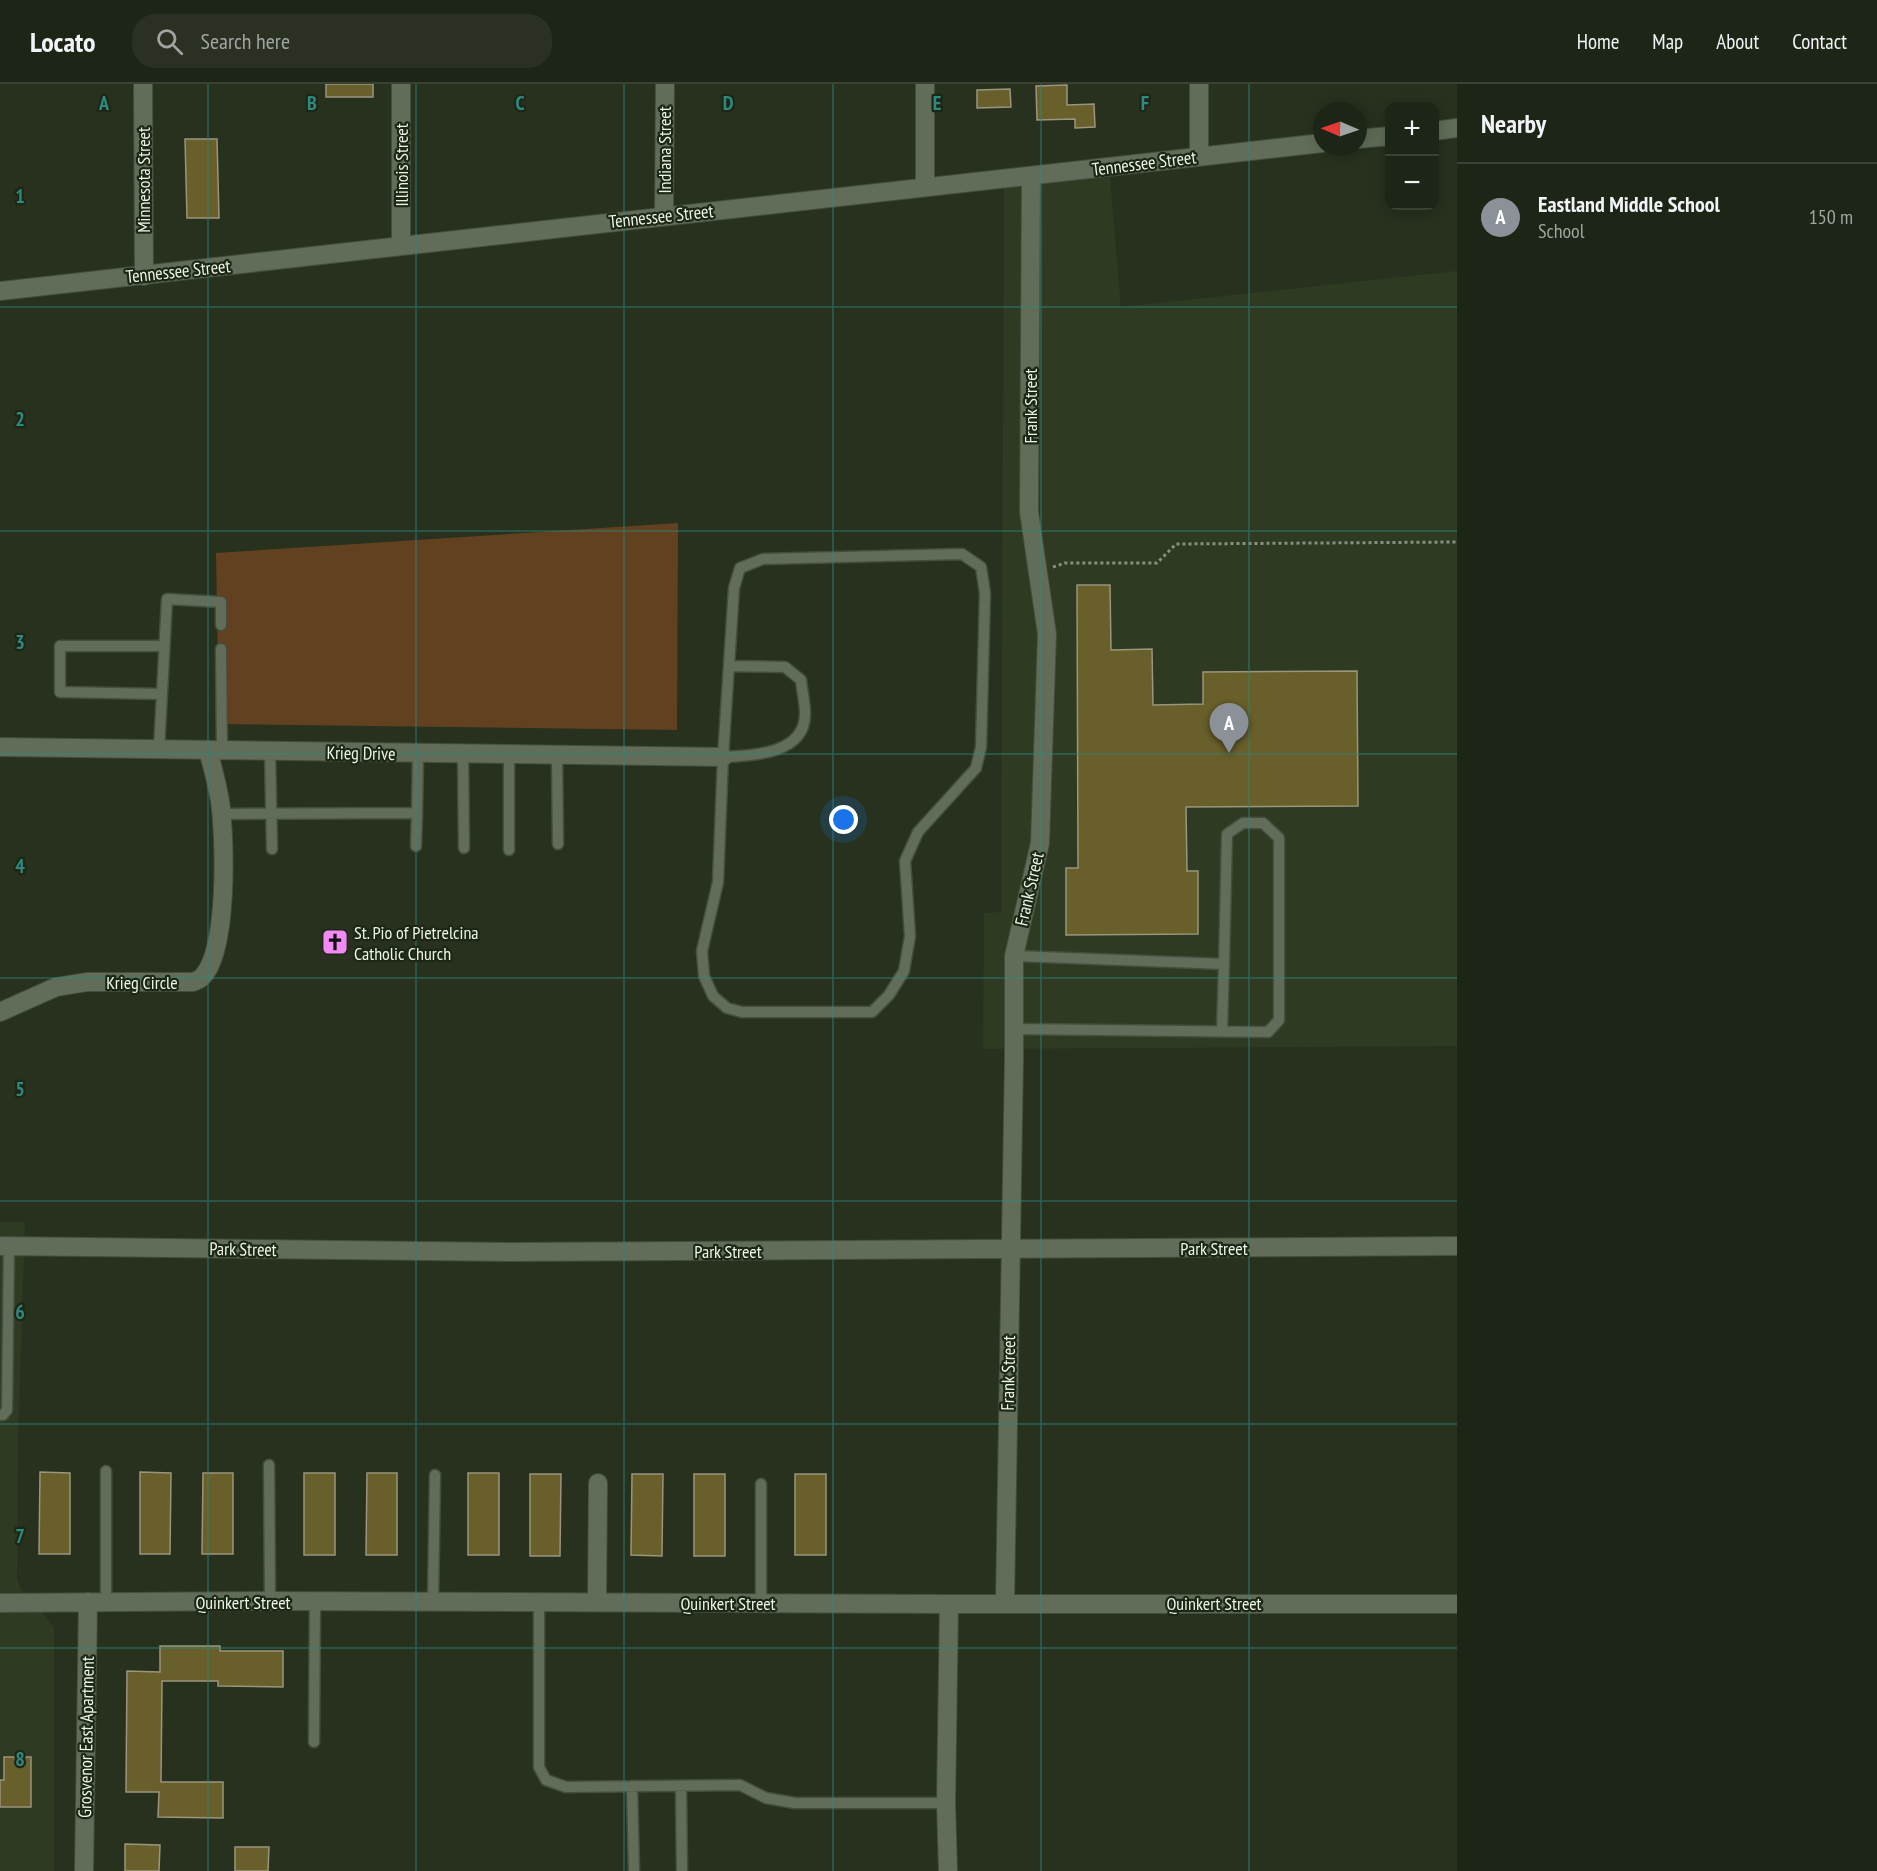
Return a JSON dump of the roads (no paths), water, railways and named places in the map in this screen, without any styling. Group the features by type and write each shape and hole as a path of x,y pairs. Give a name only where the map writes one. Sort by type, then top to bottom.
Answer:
{"street":[{"name":"Minnesota Street","path":"143,84 144,276"},
{"name":"Illinois Street","path":"401,84 401,246"},
{"name":"Indiana Street","path":"664,84 664,215"},
{"path":"925,84 925,187"},
{"path":"1199,84 1199,157"},
{"path":"1439,130 1457,128"},
{"path":"1367,138 1385,136"},
{"name":"Tennessee Street","path":"0,291 1313,144"},
{"name":"Frank Street","path":"1005,1603 1014,956 1040,843 1047,634 1029,512 1030,176"},
{"name":"Krieg Drive","path":"0,747 723,758"},
{"name":"Krieg Circle","path":"0,1012 56,987 72,984 193,982 202,977 214,953 223,903 223,841 215,777 215,751"},
{"name":"Park Street","path":"4,1246 512,1252 1457,1246"},
{"path":"597,1602 598,1483"},
{"name":"Quinkert Street","path":"0,1603 270,1601 1457,1604"},
{"name":"Grosvenor East Apartment","path":"84,1871 97,1603"},
{"path":"948,1871 946,1803 949,1604"}],"lane":[{"path":"962,554 981,567 984,593 982,711 981,747 976,768 918,832 905,861 910,936 904,971 890,995 872,1012 742,1012 727,1008 713,996 704,976 702,951 718,882 729,666 734,588 740,568 763,558 962,554"},
{"path":"159,750 167,599 221,602 221,626"},
{"path":"162,694 60,692 60,646 165,646"},
{"path":"215,751 221,649"},
{"path":"723,758 754,756 783,748 800,734 806,715 801,680 785,667 729,666"},
{"path":"270,752 272,849"},
{"path":"416,846 418,754"},
{"path":"462,754 464,848"},
{"path":"509,755 509,850"},
{"path":"557,756 558,844"},
{"path":"221,814 417,813"},
{"path":"1014,1029 1268,1032 1279,1020 1279,838 1263,823 1243,823 1227,834 1222,1031"},
{"path":"1014,956 1224,964"},
{"path":"4,1246 4,1412"},
{"path":"269,1465 270,1601"},
{"path":"97,1603 106,1471"},
{"path":"433,1602 435,1474"},
{"path":"761,1484 761,1603"},
{"path":"314,1742 315,1602"},
{"path":"539,1602 539,1767 546,1780 566,1787 740,1785 766,1798 795,1803 946,1803"},
{"path":"632,1786 634,1871"},
{"path":"681,1786 682,1871"}],"place":[{"name":"Eastland Middle School","path":"1229,753"},
{"name":"St. Pio of Pietrelcina Catholic Church","path":"335,942"}]}
